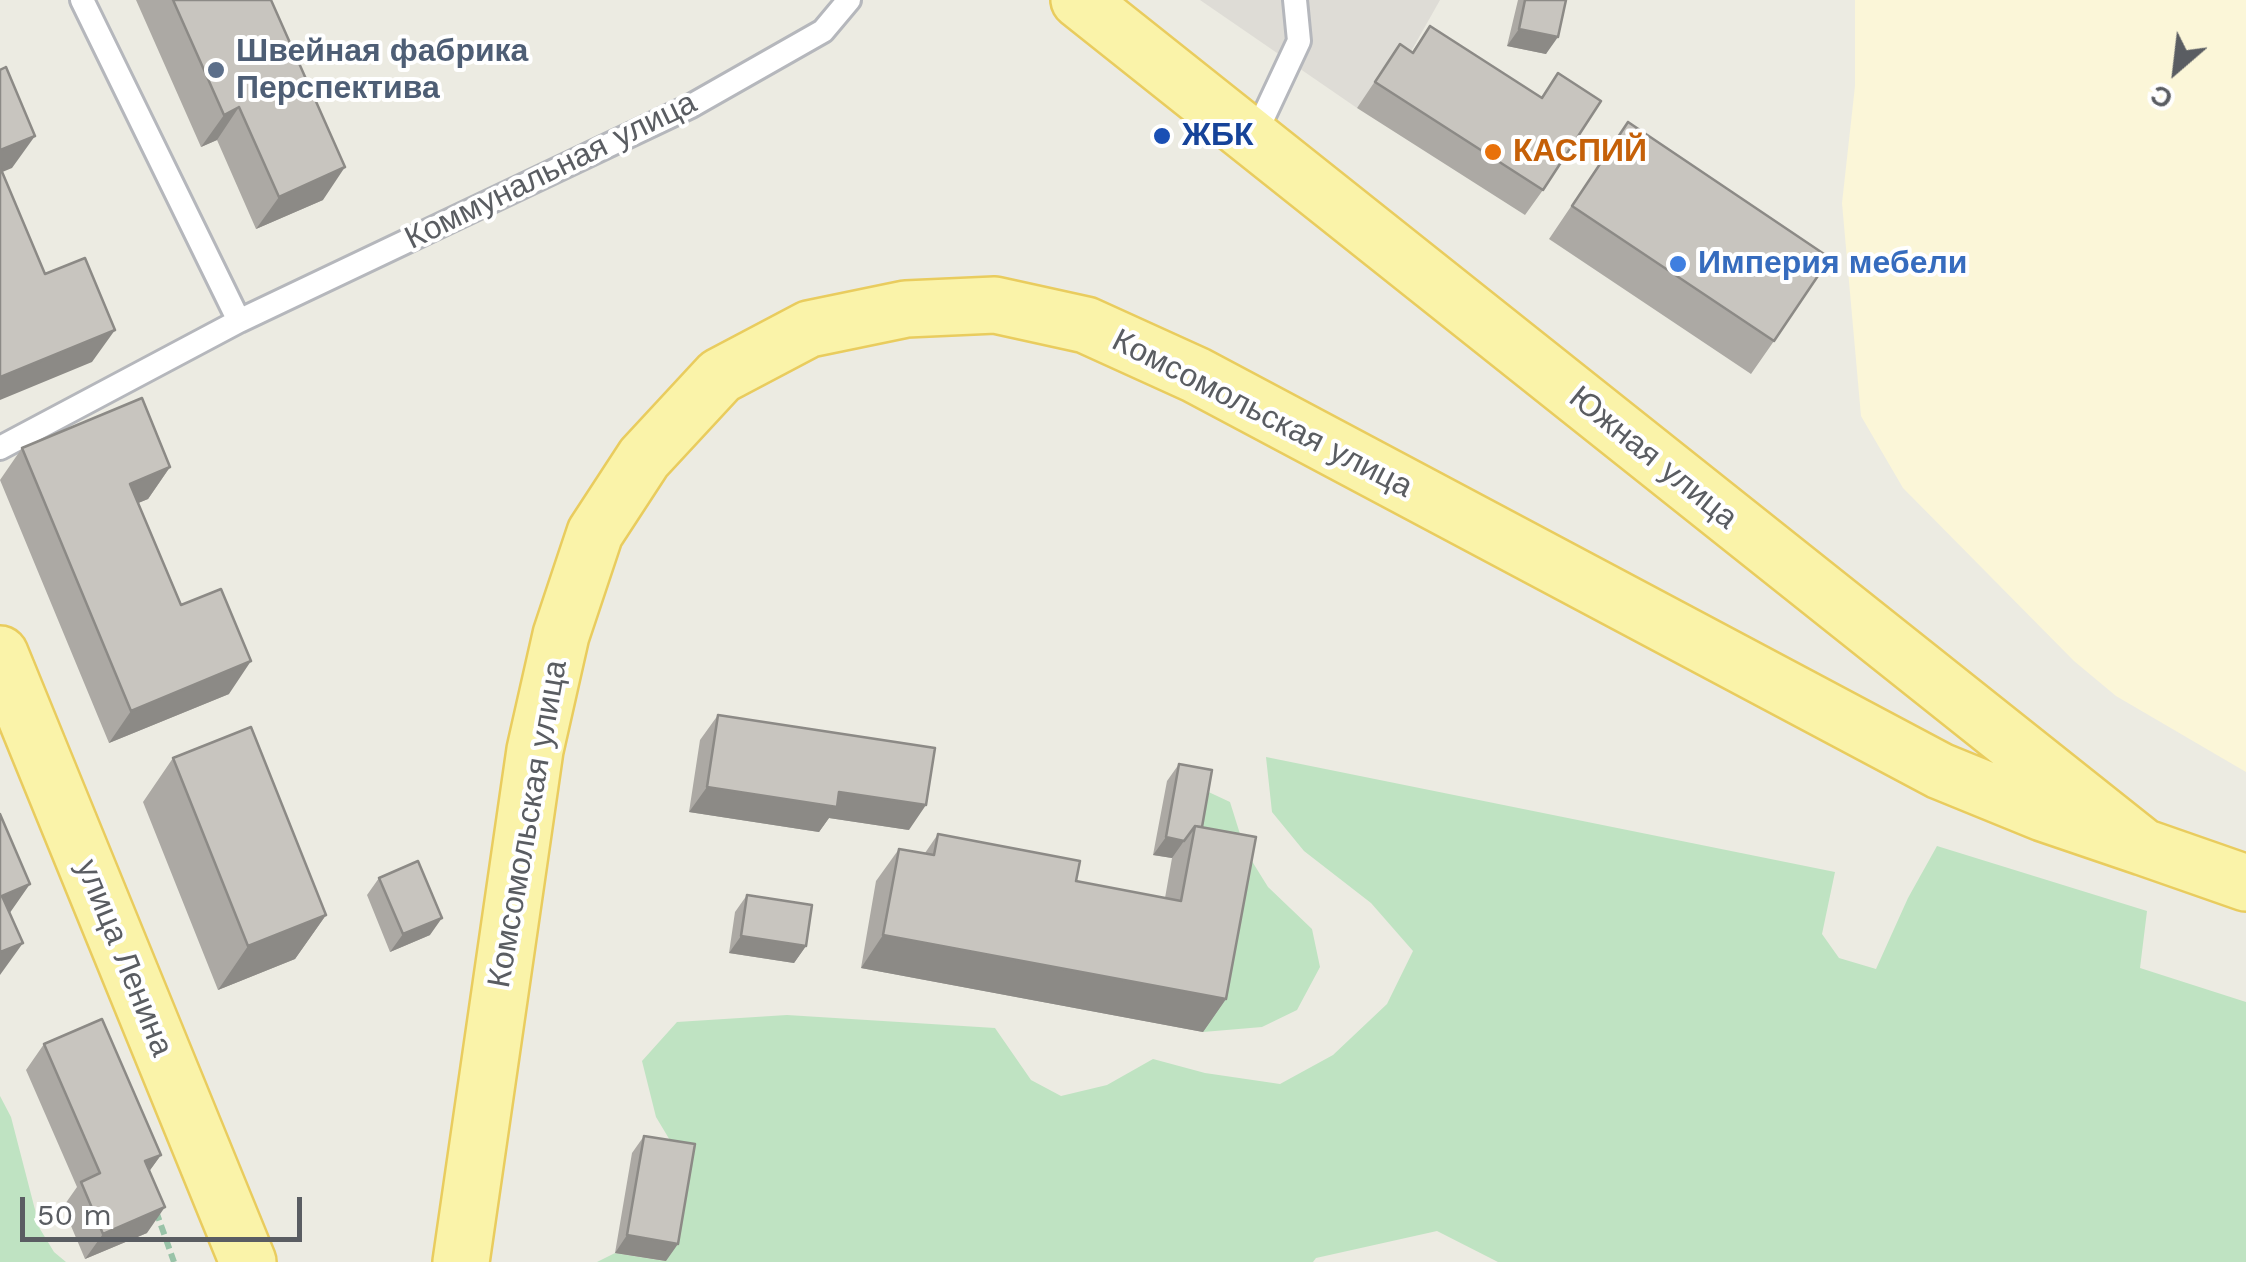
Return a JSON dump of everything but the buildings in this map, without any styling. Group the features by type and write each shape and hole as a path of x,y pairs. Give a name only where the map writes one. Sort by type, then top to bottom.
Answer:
{"main road":[{"name":"Южная улица","path":"1078,0 2143,848 2246,882"},
{"name":"Комсомольская улица","path":"461,1262 534,750 561,635 595,533 644,458 720,376 809,330 906,310 995,305 1086,326 1196,375 1940,771 2143,848"},
{"name":"улица Ленина","path":"0,654 248,1262"}],"lane":[{"path":"82,0 239,321"},
{"name":"Коммунальная улица","path":"0,448 239,321 691,106 823,31 849,0"},
{"path":"1254,139 1298,42 1294,0"}],"shaded area":[{"path":"1200,0 1440,0 1396,78 1357,108"},
{"path":"1855,0 2246,0 2246,772 2116,696 2074,661 1903,488 1861,416 1842,203 1855,86"}],"green space":[{"path":"1266,757 1835,872 1822,934 1839,958 1876,969 1937,846 2147,911 2140,968 2246,1002 2246,1262 1498,1262 1437,1231 1316,1258 1313,1262 597,1262 615,1253 665,1261 683,1162 656,1117 642,1061 677,1022 787,1015 995,1028 1031,1080 1061,1096 1107,1085 1153,1059 1205,1073 1280,1084 1333,1055 1387,1004 1413,951 1371,903 1304,851 1272,812"},
{"path":"1200,788 1230,802 1245,850 1268,887 1312,929 1320,967 1297,1010 1262,1027 1203,1032 1233,870 1186,861"},
{"path":"0,1096 11,1117 40,1229 54,1252 66,1262 0,1262"}],"place":[{"name":"Швейная фабрика Перспектива","path":"216,70"},
{"name":"ЖБК","path":"1162,136"},
{"name":"КАСПИЙ","path":"1493,152"},
{"name":"Империя мебели","path":"1678,264"}]}
